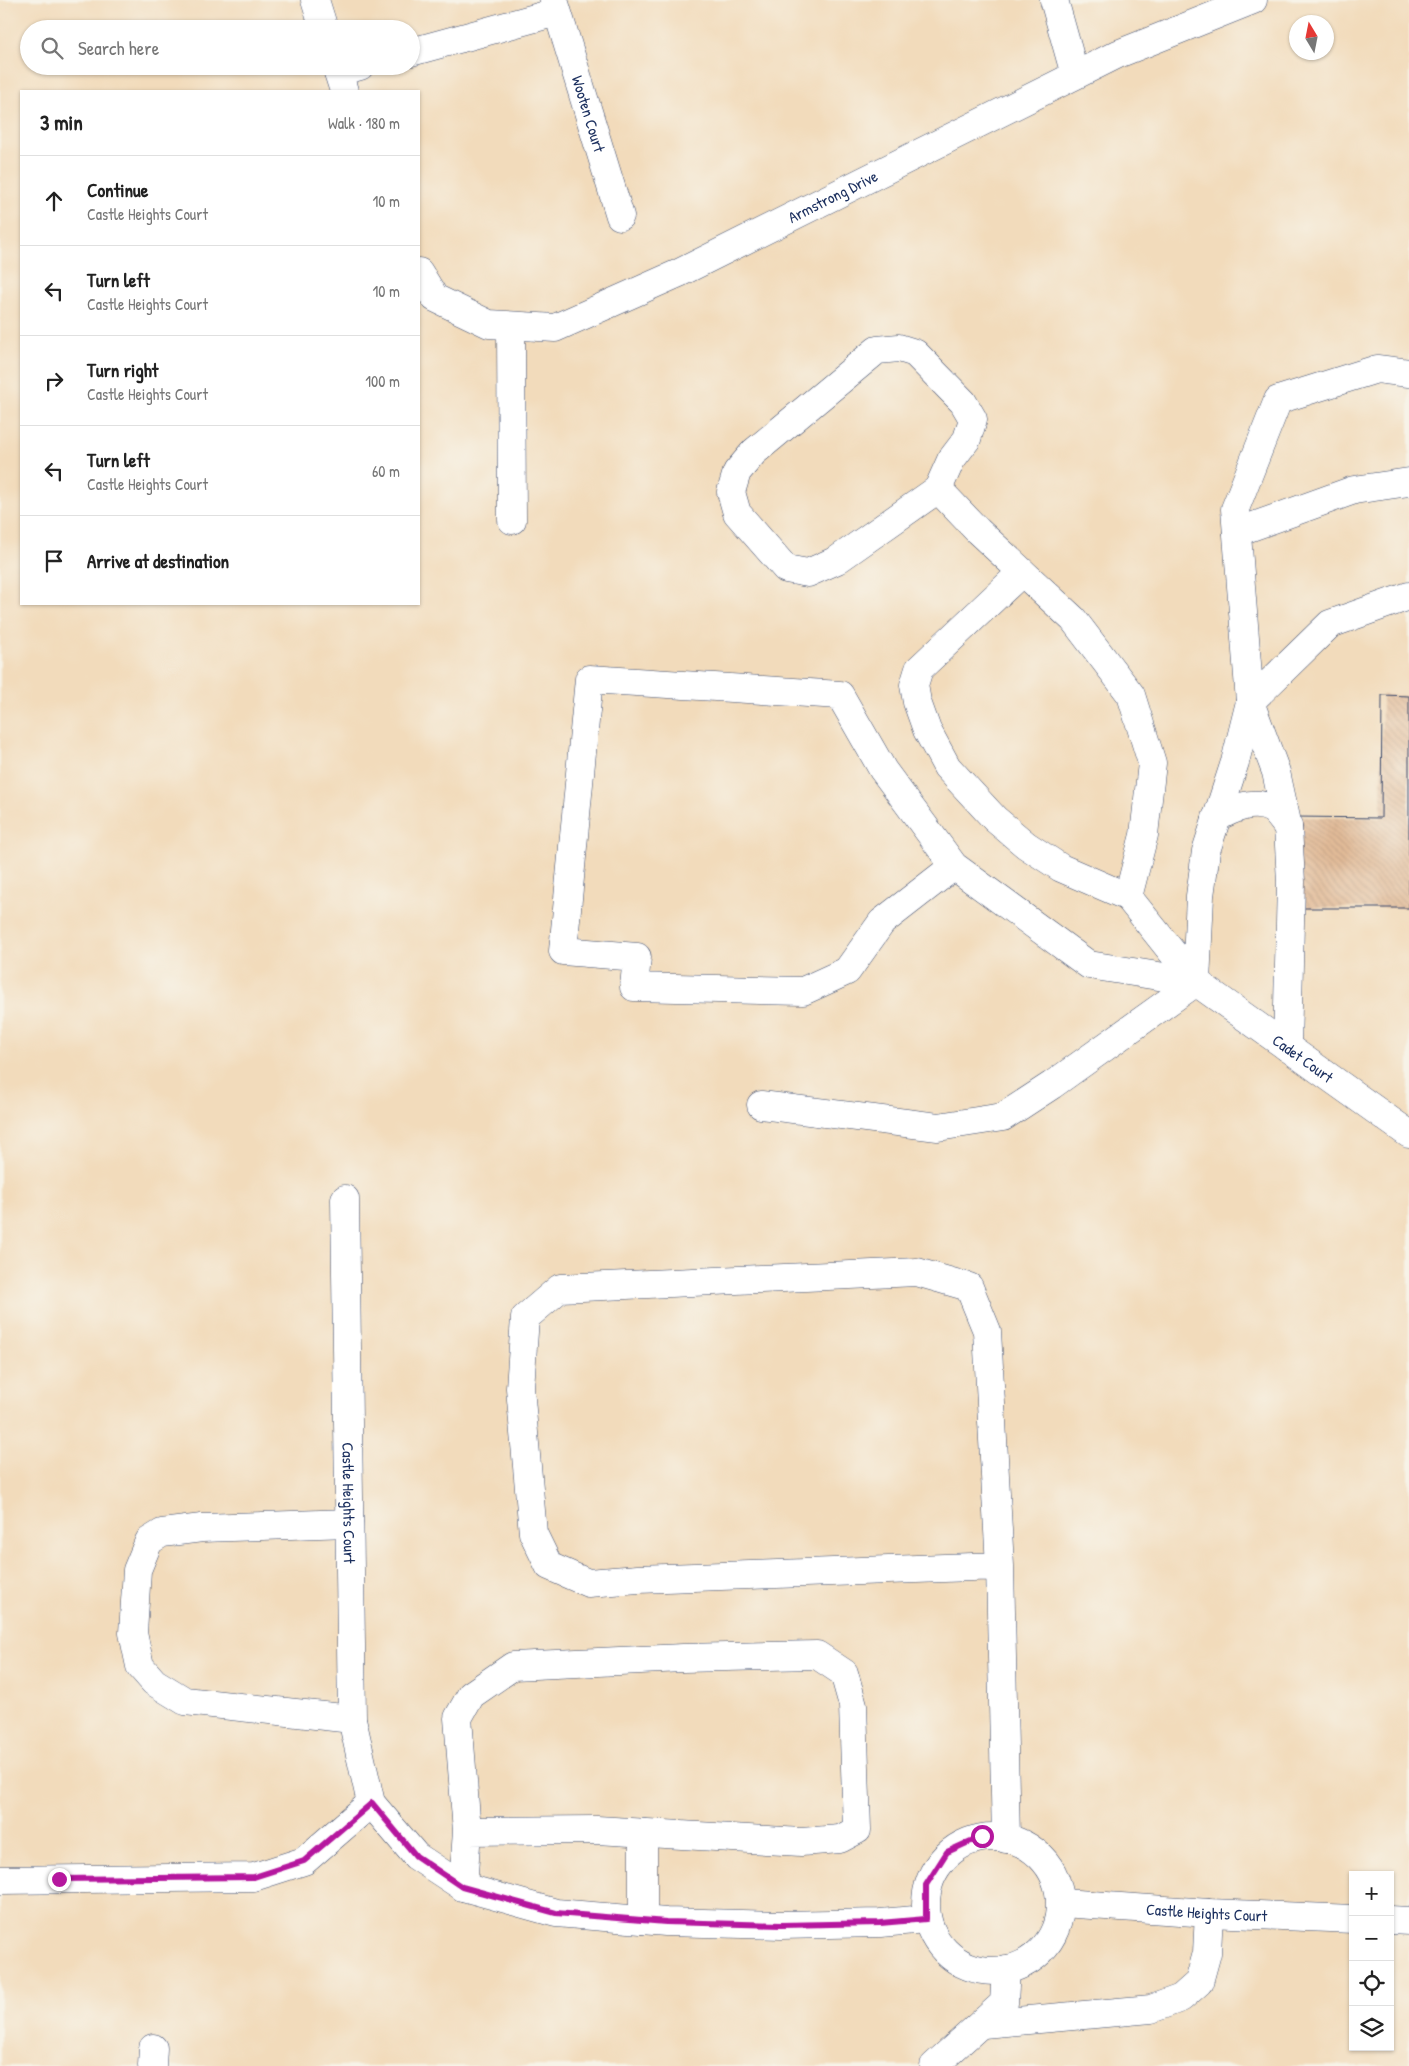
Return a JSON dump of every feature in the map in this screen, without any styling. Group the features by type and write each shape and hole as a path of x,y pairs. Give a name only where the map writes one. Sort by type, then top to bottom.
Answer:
{"street":[{"path":"316,0 322,20"},
{"path":"1054,0 1075,75"},
{"name":"Armstrong Drive","path":"420,274 435,298 489,324 555,328 679,273 1118,54 1253,0"},
{"name":"Wooten Court","path":"420,49 556,6 620,216"},
{"path":"511,326 512,520"},
{"path":"899,348 915,353 963,402 973,419 967,439 951,460 938,490 837,560 808,573 786,569 737,513 731,492 737,472 754,452 878,350 899,348"},
{"path":"1287,1047 1291,882 1288,827 1276,772 1250,702 1235,509 1278,400 1377,369 1409,373"},
{"path":"1237,532 1354,490 1409,482"},
{"path":"938,490 978,531 1073,619 1131,695 1152,762 1144,835 1128,897"},
{"path":"1022,572 919,669 914,685 917,702 927,730 947,767 995,819 1026,845 1061,868 1128,897 1196,982"},
{"path":"1196,982 1200,896 1206,851 1235,762 1250,702 1330,624 1409,596"},
{"path":"954,866 882,922 847,970 803,991 634,987 637,957 563,951 589,679 840,695 883,770 954,866 1089,965 1196,982"},
{"path":"1216,818 1233,808 1254,805 1272,810 1288,827"},
{"path":"761,1105 938,1127 1003,1117 1052,1085 1196,982"},
{"name":"Cadet Court","path":"1196,982 1409,1134"},
{"name":"Castle Heights Court","path":"344,1200 352,1719 372,1803 416,1856 462,1887 556,1913 643,1920 781,1925 880,1923 926,1919"},
{"path":"1000,1566 638,1579 588,1583 549,1566 533,1533 520,1388 525,1318 560,1288 917,1272 969,1287 987,1332 1000,1566 1006,1839"},
{"path":"349,1523 202,1528 162,1533 149,1541 136,1570 134,1633 140,1666 154,1682 184,1701 352,1719"},
{"path":"462,1887 467,1831 458,1718 471,1695 513,1666 683,1658 817,1655 844,1673 853,1705 857,1830 840,1839 800,1842 597,1830 467,1831"},
{"path":"0,1880 254,1877 304,1861 372,1803"},
{"path":"642,1833 643,1920"},
{"path":"982,1836 1006,1839 1021,1841 1051,1866 1062,1904 1051,1941 1022,1967 983,1972 947,1956 926,1924 926,1885 947,1852 982,1836"},
{"name":"Castle Heights Court","path":"1062,1904 1349,1919"},
{"path":"983,2024 1151,2009 1180,1998 1199,1982 1207,1953 1209,1913"},
{"path":"1394,1920 1409,1921"},
{"path":"934,2066 983,2024 1004,2003 1006,1969"}],"building":[{"path":"1382,695 1409,696 1409,908 1295,908 1296,817 1381,818"}],"route":[{"path":"59,1879 254,1877 304,1861 372,1803 416,1856 462,1887 556,1913 666,1922 781,1925 880,1923 926,1919 926,1885 947,1852 982,1836"}]}
